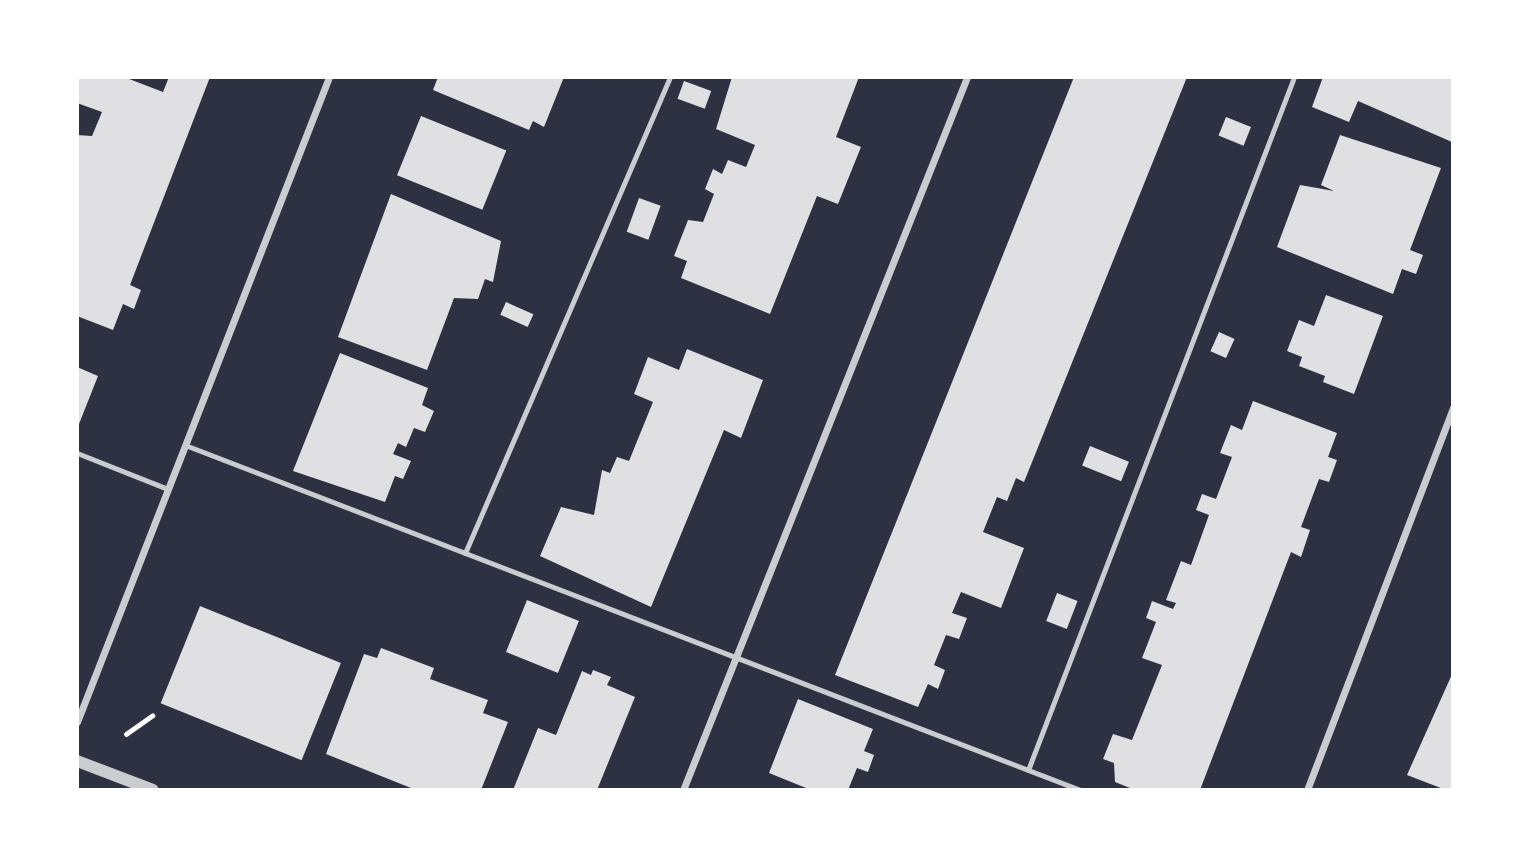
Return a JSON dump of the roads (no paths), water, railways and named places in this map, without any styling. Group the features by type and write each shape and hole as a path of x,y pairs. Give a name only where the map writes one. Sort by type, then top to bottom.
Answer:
{"street":[{"path":"77,722 328,77"},
{"path":"682,790 967,77"},
{"path":"1307,790 1453,408"},
{"path":"77,761 153,790"}],"lane":[{"path":"465,553 670,77"},
{"path":"1028,770 1294,77"},
{"path":"185,445 1080,790"},
{"path":"77,453 168,489"}]}
